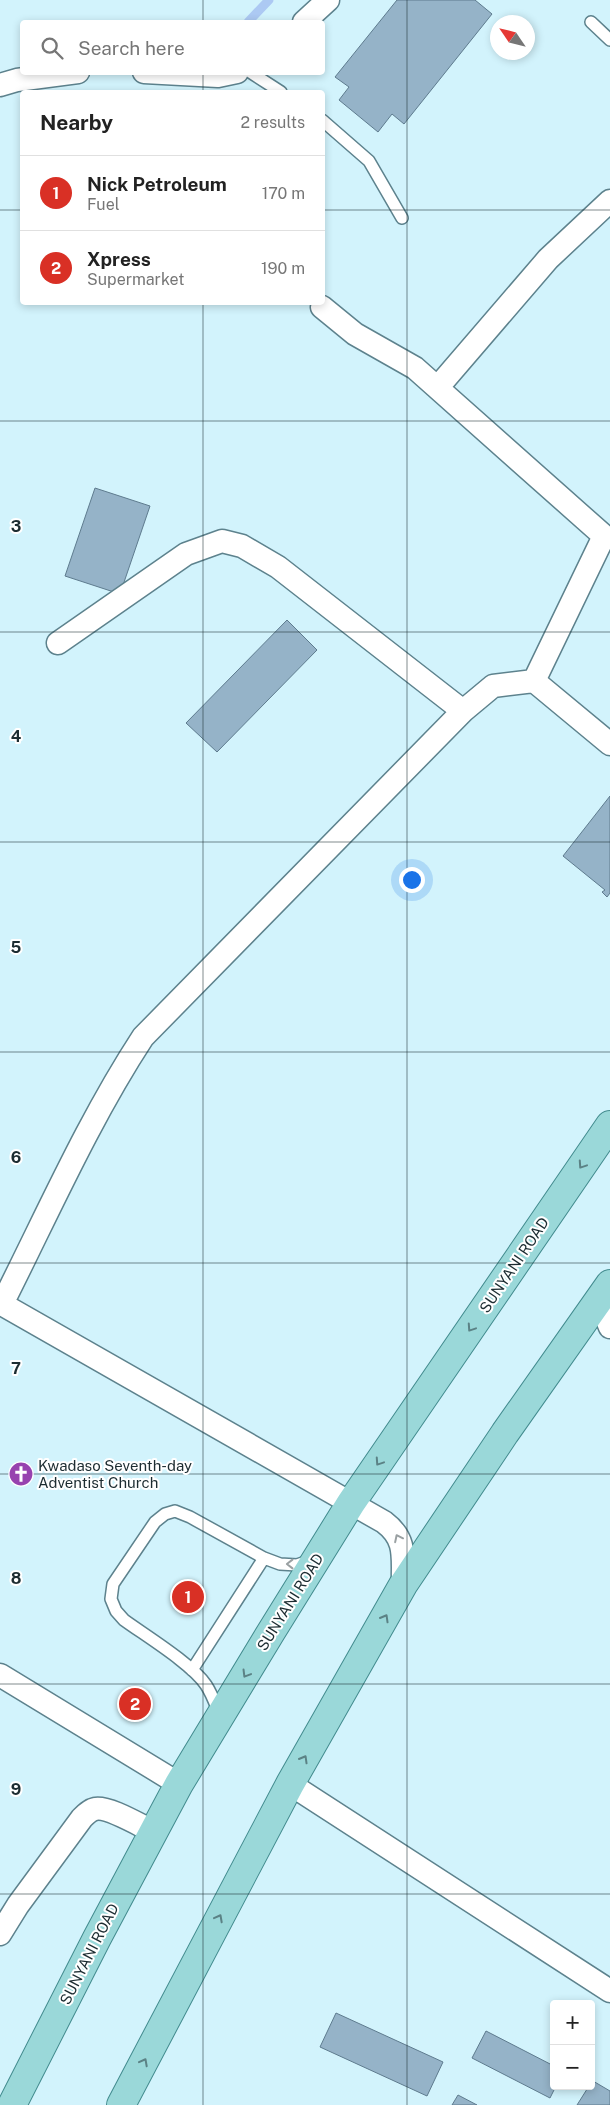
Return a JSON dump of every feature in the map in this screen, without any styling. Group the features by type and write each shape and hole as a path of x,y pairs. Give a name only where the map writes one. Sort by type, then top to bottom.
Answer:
{"main road":[{"name":"SUNYANI ROAD","path":"12,2105 97,1938 179,1784 316,1559 351,1503 610,1125"},
{"path":"124,2104 290,1784 403,1585 505,1433 604,1292"}],"street":[{"path":"306,20 328,0"},
{"path":"0,84 55,75"},
{"path":"200,75 223,75"},
{"path":"438,387 548,259 610,201"},
{"path":"322,307 349,330 402,359 438,387 607,534 534,681"},
{"path":"58,643 186,554 222,541 242,546 278,568 463,711"},
{"path":"403,1585 402,1548 399,1536 384,1522 1,1303 96,1117 124,1066 143,1037 463,711 493,686 534,681 610,744"},
{"path":"604,1292 610,1327"},
{"path":"0,1674 179,1784"},
{"path":"290,1784 610,1991"},
{"path":"0,1934 9,1901 89,1811 97,1808 107,1810 154,1832"}],"lane":[{"path":"591,22 610,40"},
{"path":"255,75 278,90"},
{"path":"325,123 369,161 402,218"},
{"path":"220,1717 213,1696 205,1683 192,1670 124,1620 116,1611 111,1599 113,1584 155,1522 165,1514 175,1511 190,1517 264,1558 280,1564 297,1565 316,1559"},
{"path":"192,1670 264,1558"}],"building":[{"path":"397,0 475,0 492,14 404,124 392,114 378,132 339,100 349,87 335,77"},
{"path":"95,488 150,506 120,594 65,576"},
{"path":"287,620 317,650 217,752 186,723"},
{"path":"610,796 610,893 607,897 602,892 605,890 563,856"},
{"path":"336,2013 443,2062 427,2096 320,2047"},
{"path":"486,2031 550,2064 550,2090 554,2090 550,2098 472,2058"},
{"path":"595,2082 610,2091 610,2105 577,2105 586,2090 595,2090"},
{"path":"458,2095 477,2105 452,2105"}],"waterway":[{"path":"250,20 269,0"}],"place":[{"name":"Kwadaso Seventh-day Adventist Church","path":"21,1474"},
{"name":"Nick Petroleum","path":"188,1597"},
{"name":"Xpress","path":"135,1704"}]}
